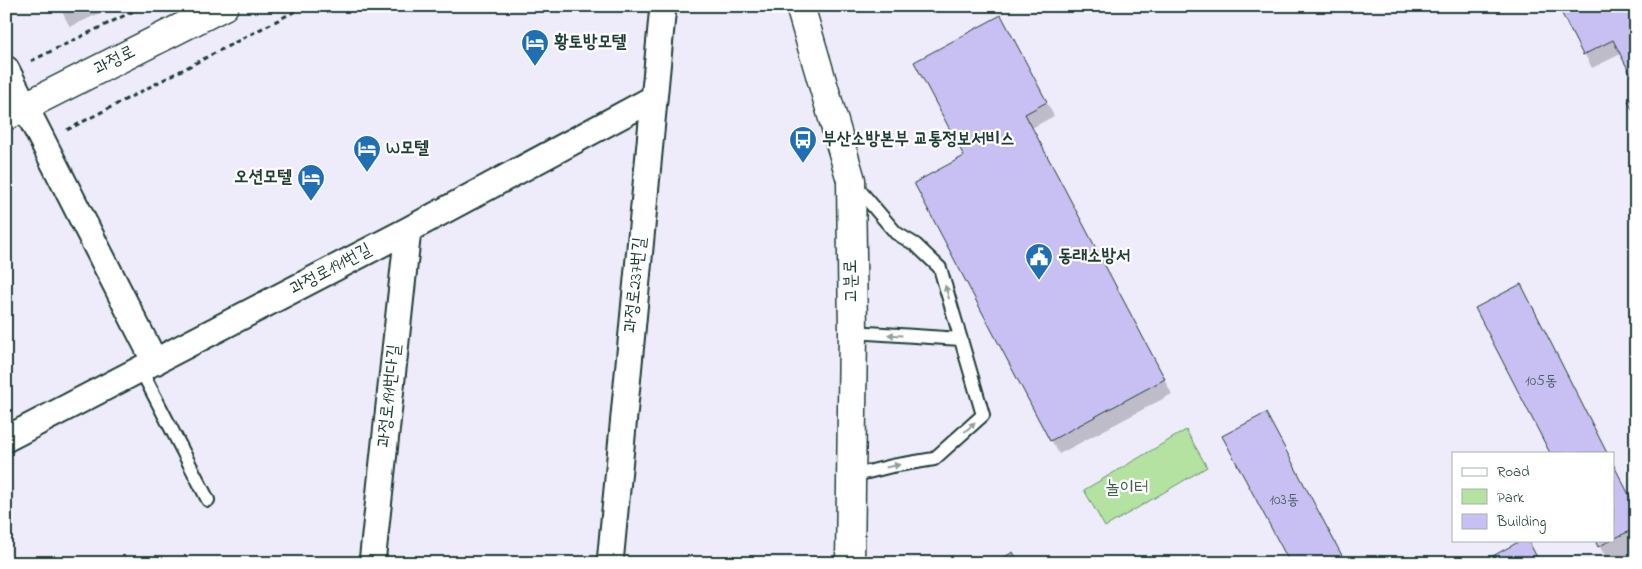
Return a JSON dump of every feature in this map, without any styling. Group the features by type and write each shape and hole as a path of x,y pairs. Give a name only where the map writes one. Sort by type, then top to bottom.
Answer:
{"main road":[{"name":"과정로","path":"16,111 224,6"},
{"name":"고분로","path":"800,6 850,180 853,332 850,563"}],"street":[{"name":"과정로237번길","path":"610,563 663,6"},
{"path":"15,66 16,111 148,366"},
{"name":"과정로191번길","path":"6,439 408,230 654,98"},
{"name":"과정로191번다길","path":"372,563 408,230"}],"lane":[{"path":"850,180 896,234 916,245 940,268 983,415 934,459 892,466 852,476"},
{"path":"853,332 961,339"},
{"path":"148,366 208,500"}],"path":[{"path":"15,66 144,6"},
{"path":"66,130 305,6"},
{"path":"6,162 14,158"}],"green space":[{"name":"놀이터","path":"1186,430 1207,467 1105,527 1084,490"}],"building":[{"path":"1558,6 1636,6 1636,85 1613,40 1583,55"},
{"name":"동래소방서","path":"1001,15 1047,102 1025,114 1165,379 1050,441 914,183 964,156 914,62"},
{"path":"1636,97 1636,117 1628,101"},
{"path":"1521,284 1606,452 1549,452 1475,308"},
{"path":"1266,413 1346,563 1290,563 1222,436"},
{"path":"1614,466 1636,508 1636,528 1614,539"},
{"path":"1518,542 1529,542 1540,563 1480,563"},
{"path":"1596,542 1607,542 1598,547"},
{"path":"1013,552 1019,563 994,563"}],"place":[{"name":"황토방모텔","path":"535,67"},
{"name":"부산소방본부 교통정보서비스","path":"803,164"},
{"name":"W모텔","path":"367,173"},
{"name":"오션모텔","path":"311,202"},
{"name":"동래소방서","path":"1039,281"}]}
